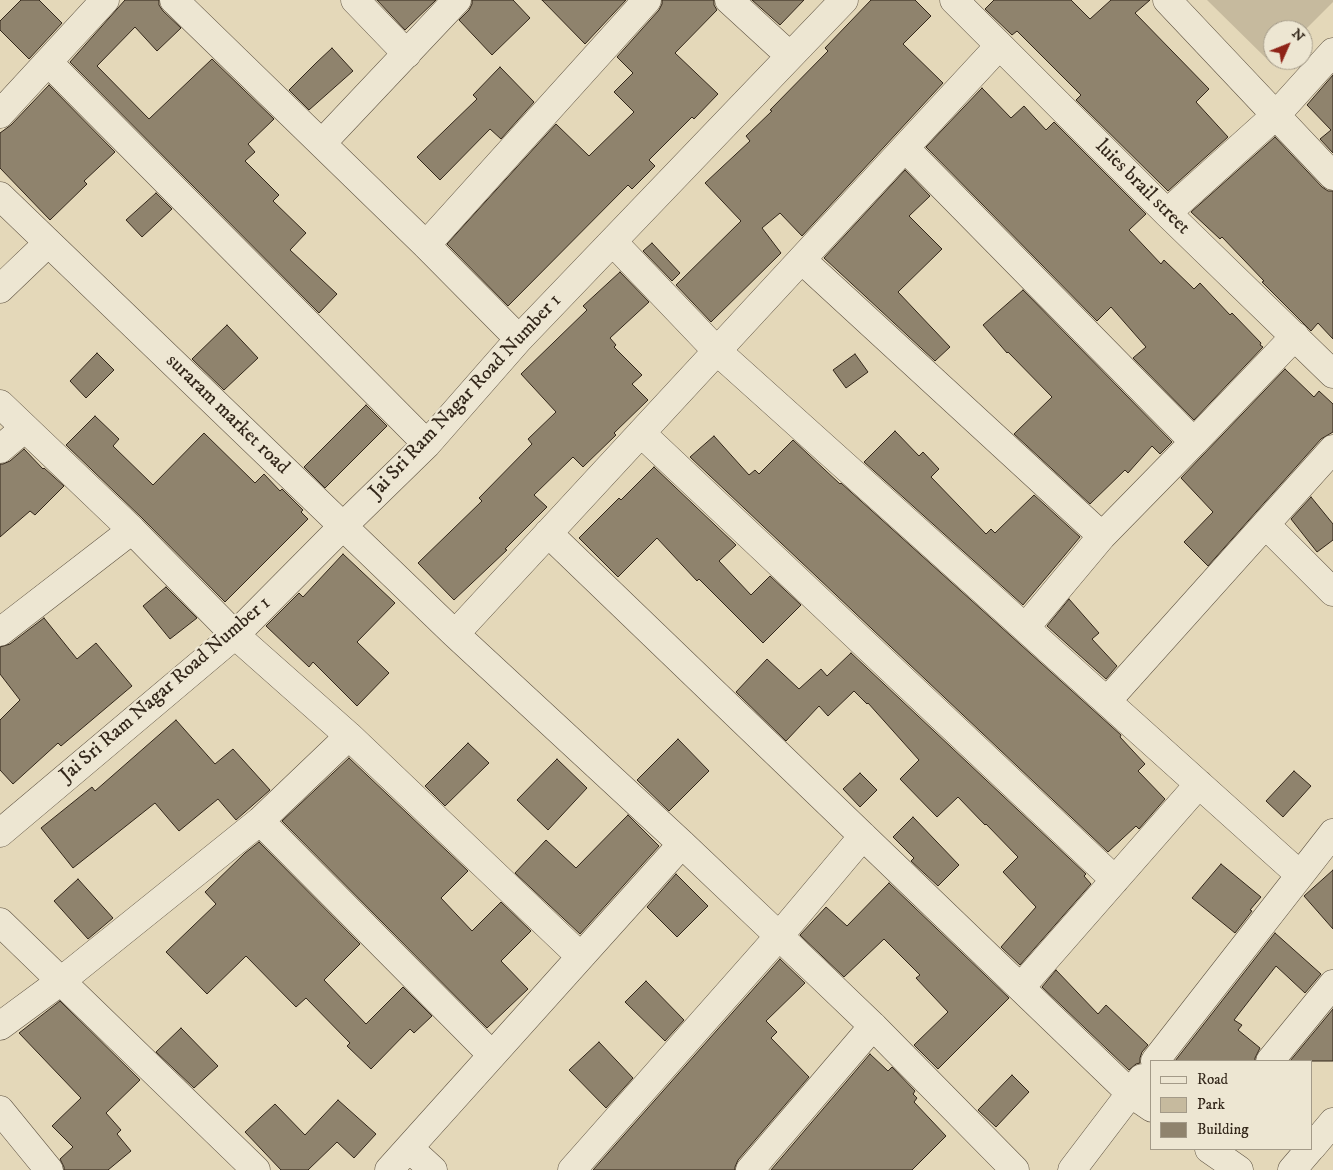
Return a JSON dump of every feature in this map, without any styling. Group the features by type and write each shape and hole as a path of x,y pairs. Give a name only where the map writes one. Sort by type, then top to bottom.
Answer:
{"street":[{"path":"0,114 105,0"},
{"path":"174,0 426,244 520,339"},
{"path":"355,0 406,54"},
{"path":"322,144 457,0"},
{"path":"426,244 647,0"},
{"path":"729,0 790,56"},
{"name":"Jai Sri Ram Nagar Road Number 1","path":"0,833 235,635 343,526 428,444 520,339 844,0"},
{"name":"luies brail street","path":"954,0 1167,213 1333,374"},
{"path":"1167,0 1333,176"},
{"path":"455,634 999,46"},
{"path":"1167,213 1276,115 1333,52"},
{"path":"48,62 428,444"},
{"path":"905,148 1194,442"},
{"name":"suraram market road","path":"0,196 455,634 779,936 872,1026 1015,1170"},
{"path":"612,242 717,351 1300,875"},
{"path":"0,289 48,243"},
{"path":"802,260 1102,536"},
{"path":"1026,628 1102,536 1295,336"},
{"path":"0,404 132,530 235,635 349,736 580,956"},
{"path":"0,449 25,428"},
{"path":"641,433 1115,880"},
{"path":"1107,701 1333,450"},
{"path":"1266,525 1333,592"},
{"path":"0,632 132,530"},
{"path":"548,533 1020,988 1141,1100"},
{"path":"0,1026 61,981 260,821 349,736"},
{"path":"1020,988 1200,784"},
{"path":"260,821 492,1056"},
{"path":"1156,1060 1333,833"},
{"path":"572,1170 779,936 863,836"},
{"path":"389,1170 682,844"},
{"path":"0,922 256,1170"},
{"path":"1271,1060 1333,984"},
{"path":"750,1170 872,1026"},
{"path":"1072,1170 1141,1100 1150,1071"},
{"path":"0,1110 49,1170"},
{"path":"1313,1146 1333,1122"},
{"path":"409,1148 433,1170"},
{"path":"1210,1150 1239,1170"},
{"path":"1292,1170 1309,1150"}],"green space":[{"path":"1207,0 1333,0 1313,22 1313,20 1263,20 1263,55"}],"building":[{"path":"21,0 39,0 62,23 29,59 0,30 0,21"},
{"path":"125,0 159,0 159,5 163,11 181,28 157,51 135,27 97,66 149,119 212,59 274,119 248,144 255,152 245,161 279,195 273,201 306,233 290,250 337,294 319,313 70,62"},
{"path":"377,0 436,0 405,30"},
{"path":"472,0 513,0 530,18 492,55 459,20 469,10"},
{"path":"542,0 626,0 585,44"},
{"path":"662,0 714,0 717,10 675,53 718,94 649,160 655,166 632,189 628,185 508,306 447,244 556,124 589,156 634,112 614,92 633,73 617,57 659,10"},
{"path":"752,0 804,0 780,25"},
{"path":"871,0 915,0 931,16 903,44 943,83 802,236 780,213 762,228 781,253 711,322 676,285 741,221 705,183 750,141 746,136 828,51 825,48"},
{"path":"994,0 1071,0 1090,19 1111,0 1150,0 1135,13 1209,89 1196,102 1228,137 1168,191 1076,100 1081,95 1017,31 1012,35 985,9"},
{"path":"332,48 353,71 309,110 289,90"},
{"path":"500,67 534,102 501,139 490,129 440,180 417,157 477,99 473,95"},
{"path":"1333,75 1333,153 1320,139 1331,130 1307,105"},
{"path":"49,85 115,152 84,181 87,184 50,220 0,168 0,133 11,125"},
{"path":"982,88 1011,118 1024,106 1046,130 1054,122 1146,214 1129,230 1161,264 1164,260 1194,289 1200,283 1230,315 1232,313 1261,343 1260,345 1263,347 1194,420 1133,358 1146,347 1111,307 1097,321 926,147"},
{"path":"1275,137 1322,187 1328,191 1333,191 1333,339 1318,323 1311,331 1262,282 1264,281 1222,237 1220,239 1191,212"},
{"path":"905,170 930,196 909,216 942,249 898,292 950,347 935,361 824,258"},
{"path":"156,193 172,209 142,237 126,220"},
{"path":"652,243 680,273 672,281 643,251"},
{"path":"620,272 649,302 610,338 616,345 614,347 642,375 632,384 648,400 583,467 573,457 534,495 547,507 505,549 507,550 454,600 418,563 482,501 479,498 532,444 528,439 556,412 521,374 587,310 583,306"},
{"path":"1023,290 1172,442 1160,454 1152,446 1128,473 1125,470 1090,504 1014,434 1052,397 1007,353 983,325"},
{"path":"227,325 258,358 224,390 192,359"},
{"path":"97,353 114,370 86,398 70,381"},
{"path":"855,354 868,372 846,388 833,370"},
{"path":"1285,369 1314,397 1319,391 1333,404 1333,432 1321,439 1208,566 1184,542 1213,512 1181,478"},
{"path":"366,405 387,426 325,488 304,467"},
{"path":"95,416 119,439 113,446 153,485 204,433 255,483 264,474 280,491 282,489 303,510 301,512 308,519 225,602 66,445"},
{"path":"895,431 919,456 923,452 939,469 931,477 986,534 991,529 995,533 1034,495 1080,537 1023,605 864,462"},
{"path":"714,436 749,475 755,470 759,474 793,440 1121,735 1120,737 1145,764 1138,771 1165,799 1139,829 1136,826 1108,852 690,457"},
{"path":"24,449 43,469 64,486 35,515 30,511 0,537 0,464 10,461"},
{"path":"654,467 736,545 719,561 751,595 770,576 801,605 763,643 699,579 697,581 657,538 618,577 579,538 619,498 621,500"},
{"path":"1311,497 1333,524 1333,540 1317,552 1291,519"},
{"path":"343,554 395,603 357,642 389,673 357,706 313,662 309,667 266,626 299,593 303,597"},
{"path":"166,587 197,618 170,639 143,606"},
{"path":"1069,599 1099,633 1092,639 1117,666 1106,679 1047,626"},
{"path":"44,618 77,659 96,643 132,686 61,746 58,743 13,784 0,770 0,720 20,700 0,674 0,647 10,644"},
{"path":"851,653 1086,874 1084,876 1091,884 1020,965 1001,947 1036,907 1003,872 1018,857 958,797 937,817 900,779 919,760 868,703 854,691 828,716 819,706 786,741 736,692 767,659 799,689 821,669 827,676"},
{"path":"176,720 215,764 233,749 270,790 236,820 218,799 179,831 155,803 73,868 41,828 92,787 95,791"},
{"path":"678,739 709,771 669,811 637,780"},
{"path":"468,743 489,763 445,806 425,786"},
{"path":"349,758 468,871 441,898 472,931 501,902 531,931 501,961 528,989 487,1028 282,821"},
{"path":"557,759 587,788 548,830 517,800"},
{"path":"1294,771 1311,786 1283,817 1266,801"},
{"path":"860,773 877,790 860,807 843,789"},
{"path":"628,815 659,846 580,934 515,873 546,840 576,868"},
{"path":"913,817 959,865 938,886 911,861 914,858 893,837"},
{"path":"259,842 360,944 324,980 366,1024 403,987 432,1016 414,1033 410,1029 371,1069 347,1046 350,1043 306,998 296,1007 246,956 207,994 166,952 216,904 205,892"},
{"path":"1221,864 1261,897 1235,933 1192,898"},
{"path":"1333,870 1333,929 1304,896"},
{"path":"676,874 708,906 677,937 647,907"},
{"path":"78,879 113,918 88,939 54,901"},
{"path":"889,883 1009,998 938,1069 914,1045 948,1012 916,978 920,975 884,939 844,977 800,935 826,907 847,926"},
{"path":"1275,933 1321,974 1305,993 1276,966 1234,1020 1242,1025 1238,1030 1260,1048 1255,1060 1176,1060"},
{"path":"780,959 805,983 766,1021 777,1032 771,1038 809,1077 738,1160 735,1170 593,1170"},
{"path":"1056,970 1098,1014 1106,1005 1148,1045 1142,1052 1140,1063 1129,1070 1042,987"},
{"path":"646,981 684,1020 665,1041 625,1002"},
{"path":"60,1001 140,1080 106,1113 121,1130 117,1134 131,1151 108,1170 64,1170 60,1159 73,1147 52,1126 81,1098 19,1033"},
{"path":"1333,1009 1333,1061 1291,1060"},
{"path":"181,1028 218,1066 194,1088 156,1052"},
{"path":"599,1042 633,1078 606,1108 569,1070"},
{"path":"870,1054 888,1071 892,1067 915,1091 913,1094 917,1098 914,1102 946,1136 912,1170 771,1170"},
{"path":"1012,1075 1029,1092 996,1127 978,1110"},
{"path":"338,1100 376,1134 354,1158 337,1142 308,1170 281,1170 245,1132 275,1104 305,1135"}]}
